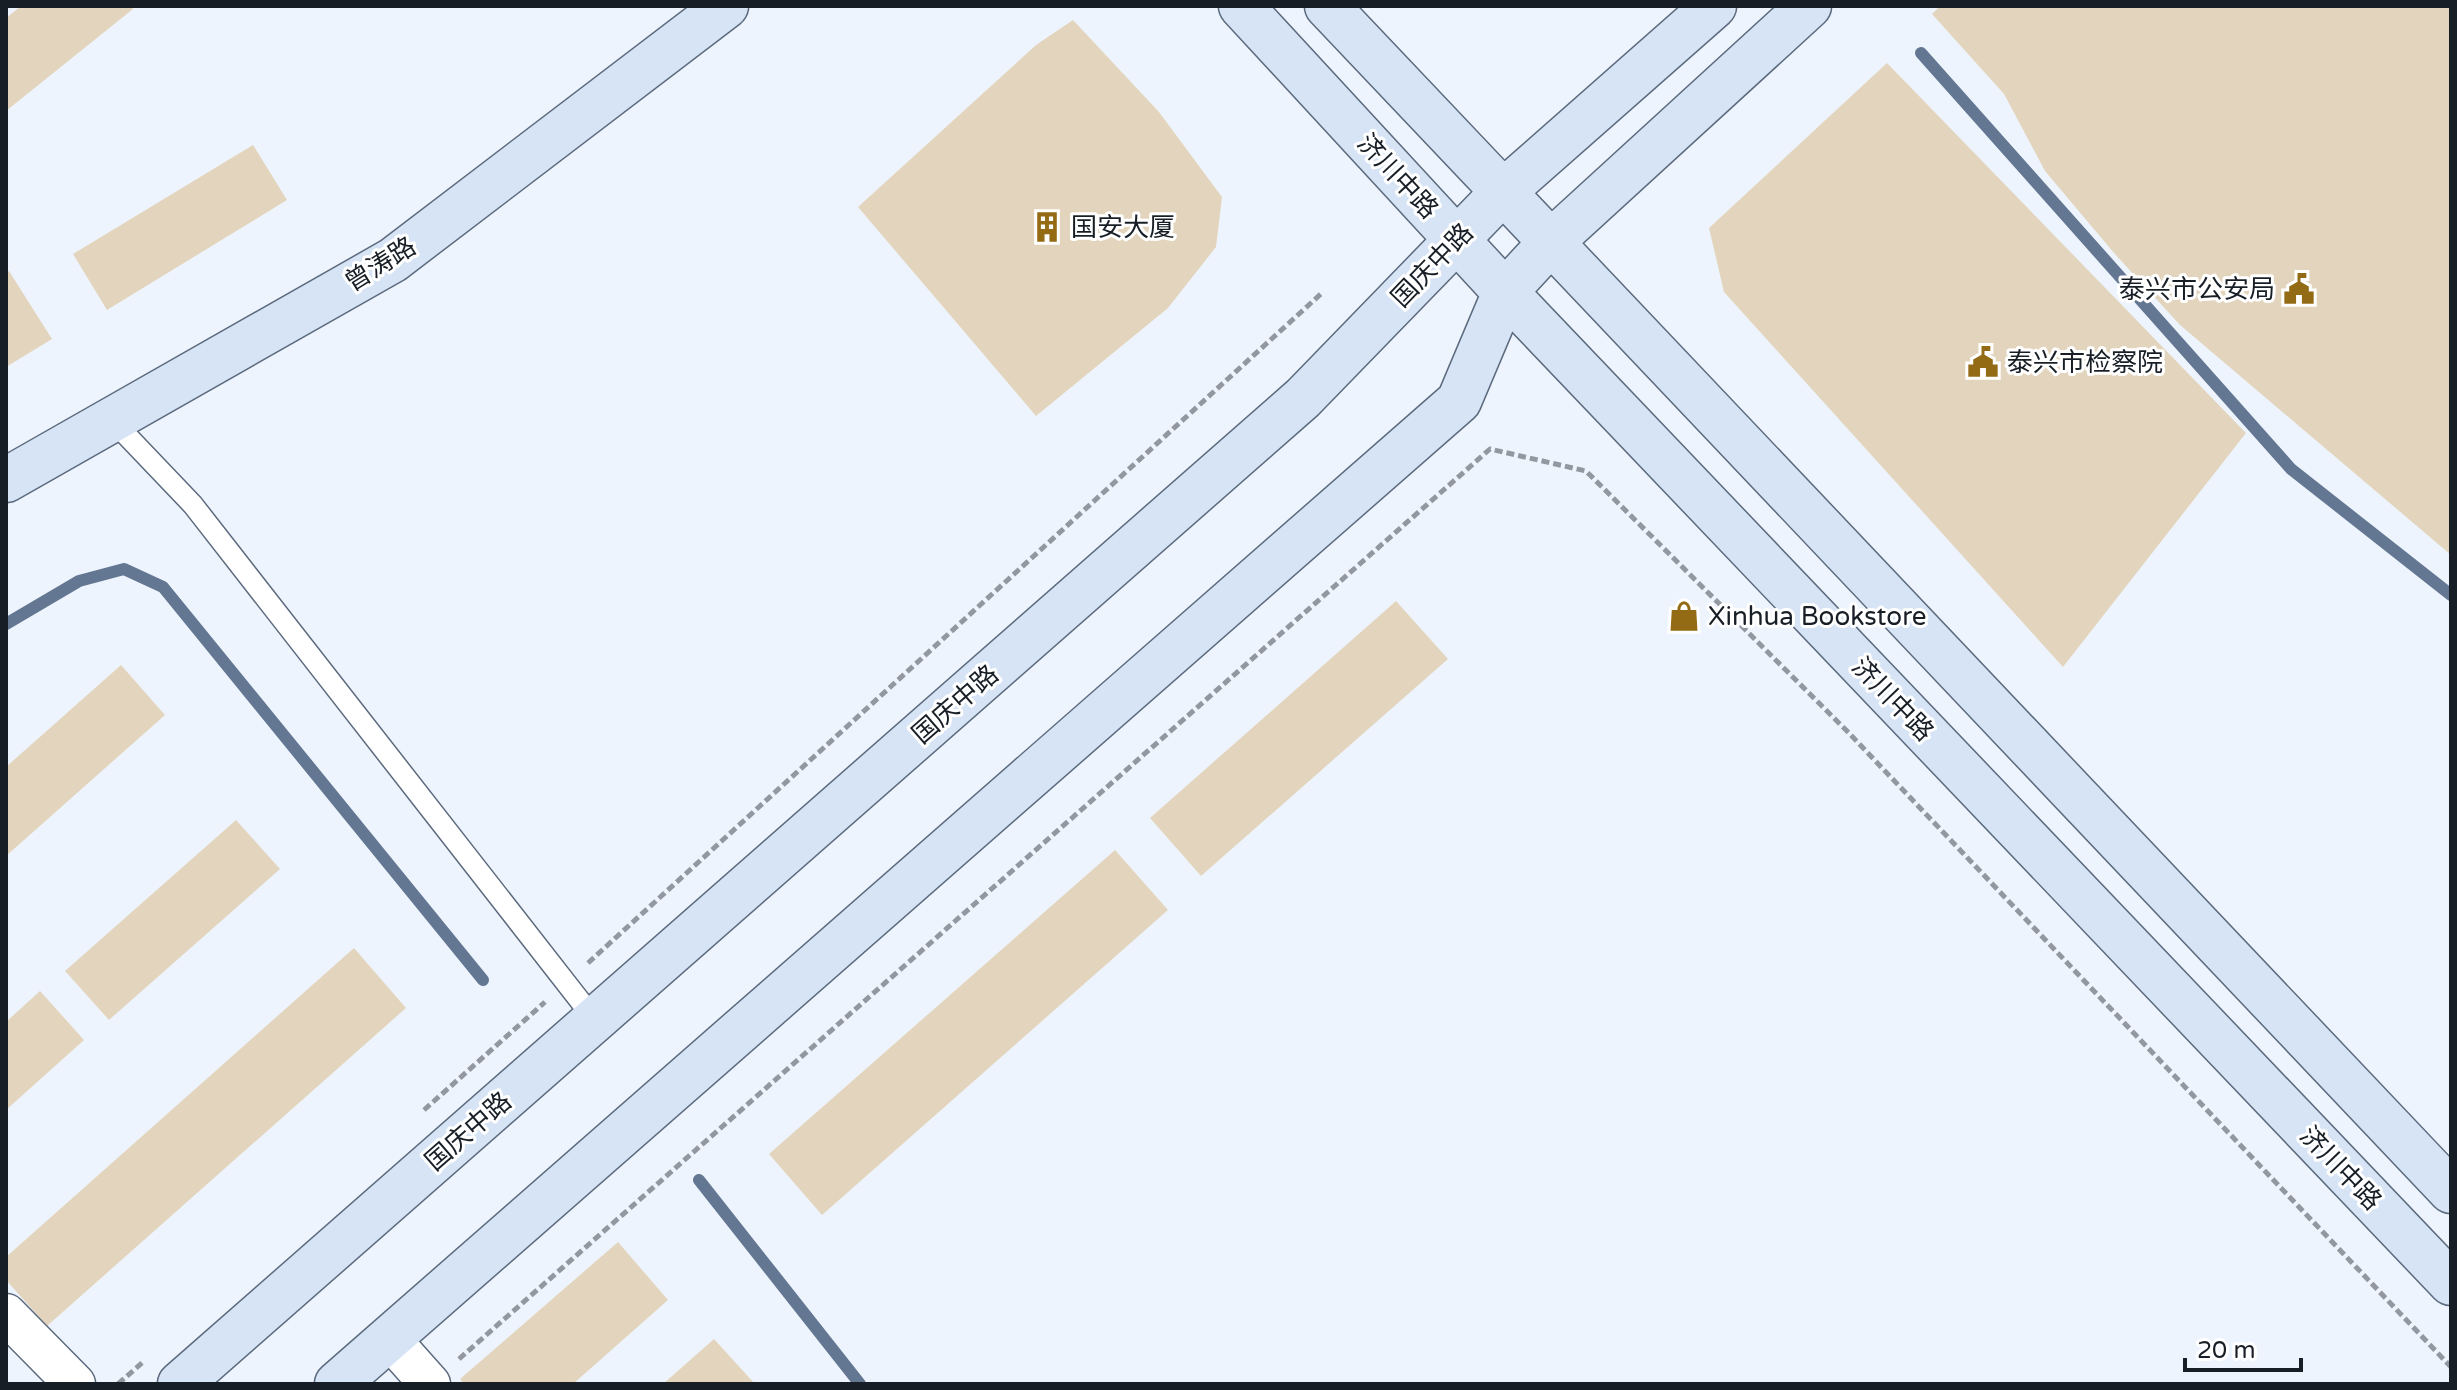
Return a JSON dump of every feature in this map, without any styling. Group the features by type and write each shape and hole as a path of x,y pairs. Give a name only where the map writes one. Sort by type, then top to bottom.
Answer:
{"main road":[{"name":"曾涛路","path":"6,480 393,260 726,6"},
{"name":"济川中路","path":"1241,6 1505,292 2451,1283"},
{"path":"1327,6 2451,1191"},
{"name":"国庆中路","path":"167,1368 595,1020 1303,398 1503,192 1714,6"},
{"path":"337,1384 1459,401 1505,292 1551,242 1809,6"}],"street":[{"path":"6,1314 75,1384"},
{"path":"389,1338 442,1374"}],"lane":[{"path":"111,419 193,505 595,1020"}],"path":[{"path":"423,1111 1323,292"},
{"path":"442,1374 1490,449 1586,471 1847,731 2451,1367"},
{"path":"118,1384 167,1368"}],"building":[{"path":"21,6 131,6 133,9 6,111 6,18"},
{"name":"泰兴市公安局","path":"1940,6 2451,6 2451,555 2180,325 2045,171 2004,94 1932,14"},
{"name":"国安大厦","path":"1073,20 1159,112 1222,197 1216,247 1168,308 1036,416 858,207 1036,45"},
{"name":"泰兴市检察院","path":"1887,63 2246,433 2063,667 1724,292 1709,228"},
{"path":"253,145 287,200 107,310 73,254"},
{"path":"9,271 52,339 6,367 6,273"},
{"path":"1396,601 1448,659 1201,876 1150,818"},
{"path":"121,665 165,715 6,856 6,767"},
{"path":"236,820 280,869 109,1020 65,971"},
{"path":"1115,850 1168,910 822,1215 769,1154"},
{"path":"354,948 406,1008 47,1326 6,1280 6,1257"},
{"path":"40,991 84,1040 6,1110 6,1022"},
{"path":"618,1242 668,1300 573,1384 464,1384 460,1379"},
{"path":"714,1339 755,1384 663,1384"}],"waterway":[{"path":"1921,53 2291,469 2451,595"},
{"path":"6,624 79,581 124,569 163,587 483,980"},
{"path":"699,1180 860,1384"}],"place":[{"name":"国安大厦","path":"1047,227"},
{"name":"泰兴市公安局","path":"2299,289"},
{"name":"泰兴市检察院","path":"1983,362"},
{"name":"Xinhua Bookstore","path":"1684,616"}]}
